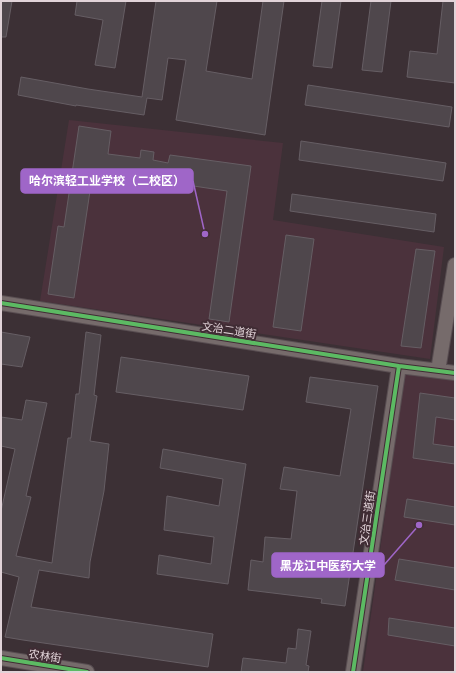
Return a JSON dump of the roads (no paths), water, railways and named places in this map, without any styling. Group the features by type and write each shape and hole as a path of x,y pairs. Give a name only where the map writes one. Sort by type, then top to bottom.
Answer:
{"street":[{"path":"438,370 455,265"},
{"name":"文治二道街","path":"1,303 399,366 455,373"},
{"name":"文治三道街","path":"353,672 399,366"},
{"name":"农林街","path":"1,658 87,672"}],"place":[{"name":"哈尔滨轻工业学校（二校区）","path":"205,234"},
{"name":"黑龙江中医药大学","path":"419,525"}]}
